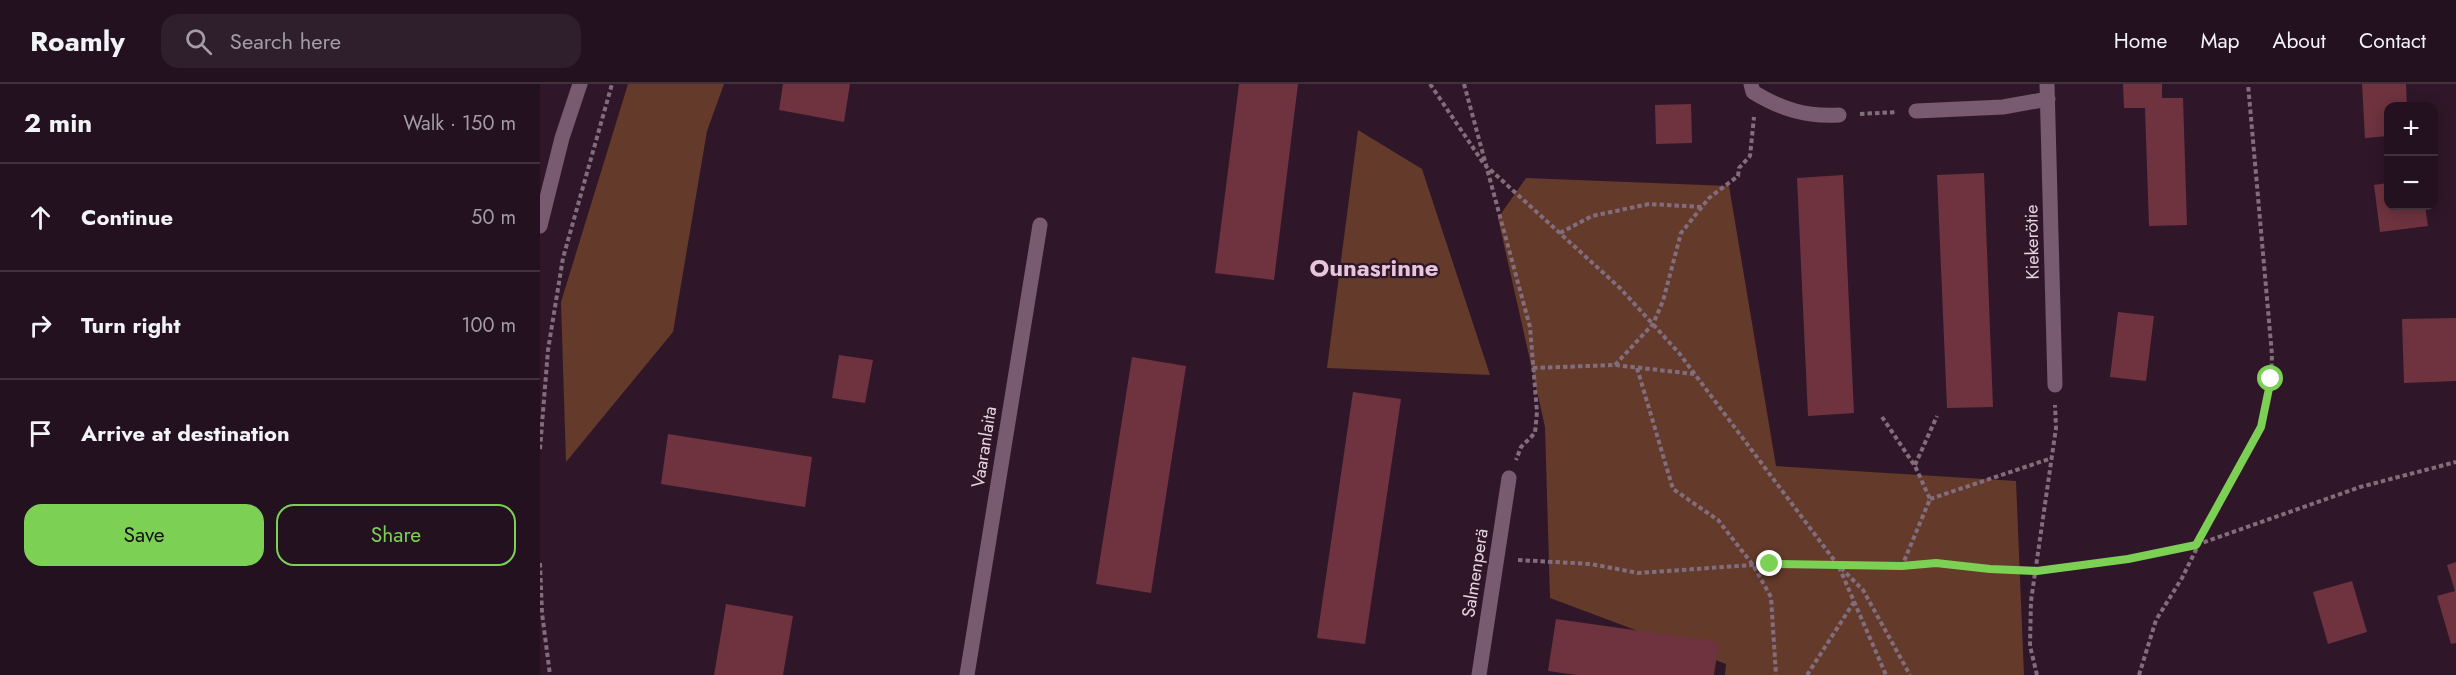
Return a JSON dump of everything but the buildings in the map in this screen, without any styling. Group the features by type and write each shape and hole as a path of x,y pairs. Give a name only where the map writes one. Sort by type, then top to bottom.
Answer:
{"street":[{"path":"540,226 562,138 580,84"},
{"path":"1752,88 1775,105 1801,113 1839,115"},
{"name":"Kiekerötie","path":"1916,111 2003,107 2048,91 2055,385"},
{"name":"Vaaranlaita","path":"967,675 1040,225"},
{"name":"Salmenperä","path":"1479,675 1509,478"}],"path":[{"path":"540,449 548,350 563,258 612,84"},
{"path":"1430,84 1484,164 1620,288 1694,374 1837,564 1863,590 1910,675"},
{"path":"1464,84 1530,327 1537,412 1535,433 1521,447 1509,478"},
{"path":"2139,675 2156,620 2182,578 2196,545 2261,427 2271,379 2272,355 2248,84"},
{"path":"1615,365 1653,324 1664,302 1681,233 1714,194 1738,176 1739,168 1750,156 1754,136 1752,88"},
{"path":"1839,115 1916,111"},
{"path":"1560,232 1592,216 1649,204 1702,207"},
{"path":"1533,368 1615,365 1694,374"},
{"path":"1636,368 1673,489 1718,520 1753,565 1771,597 1776,675"},
{"path":"2037,675 2031,646 2031,601 2056,428 2055,385"},
{"path":"1915,466 1937,416"},
{"path":"1882,417 1915,466 1930,499 1902,566"},
{"path":"1930,499 2052,458"},
{"path":"1496,560 1591,564 1638,573 1753,565 1902,566 1936,563 2037,571 2128,559 2196,545 2360,487 2456,462"},
{"path":"540,563 542,613 550,675"},
{"path":"1837,564 1886,675"},
{"path":"1807,675 1854,602"}],"shaded area":[{"path":"628,84 724,84 707,131 673,332 566,462 561,302"},
{"path":"1358,130 1422,169 1490,375 1327,368"},
{"path":"1526,178 1729,186 1776,466 2016,481 2024,675 1725,675 1726,664 1550,598 1545,427 1498,218"}],"district":[{"name":"Ounasrinne","path":"1374,268"}],"route":[{"path":"1770,564 1902,566 1936,563 2037,571 2128,559 2196,545 2261,427 2271,379"}]}
